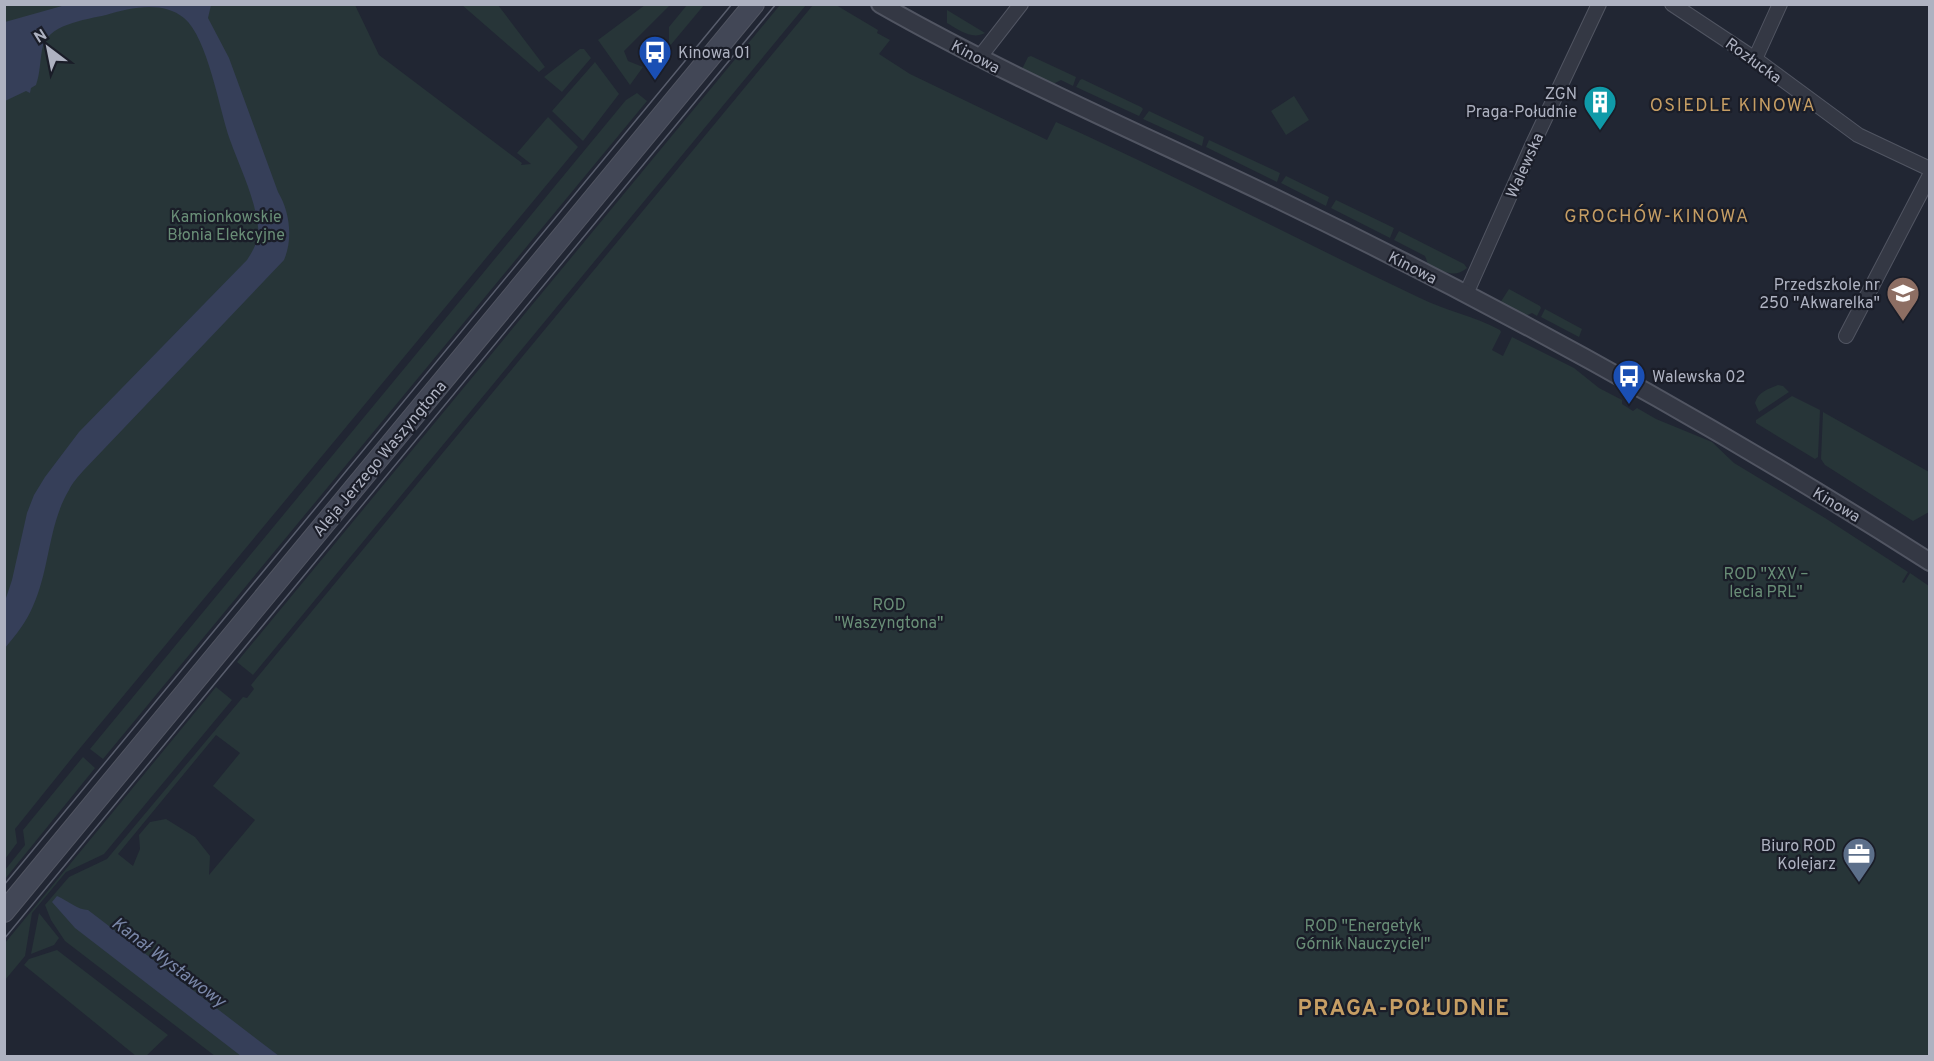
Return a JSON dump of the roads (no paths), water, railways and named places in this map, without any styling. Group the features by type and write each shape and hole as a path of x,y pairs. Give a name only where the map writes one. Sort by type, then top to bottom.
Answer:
{"main road":[{"name":"Aleja Jerzego Waszyngtona","path":"4,912 754,4"}],"street":[{"name":"Kinowa","path":"880,4 979,58 1277,199 1466,294 1685,412 1929,562"},
{"path":"979,58 1021,4"},
{"name":"Walewska","path":"1466,294 1599,4"},
{"name":"Rozłucka","path":"1672,4 1755,59 1858,135 1929,169"},
{"path":"1755,59 1780,4"},
{"path":"1846,336 1929,175"}],"water":[{"path":"69,4 211,5 208,18 229,58 288,217 289,243 284,260 73,482 57,518 39,592 28,617 5,648 5,601 27,513 45,477 79,432 247,260 258,236 254,205 230,140 206,57 192,28 175,12 156,7 135,8 78,21 58,29 45,41 36,85 31,88 30,93 26,91 5,101 5,22"},
{"path":"57,896 76,907 88,910 279,1056 241,1056 75,928 52,902"}],"tram line":[{"path":"4,885 732,4"},
{"path":"4,939 776,4"}],"place":[{"name":"Kinowa 01","path":"655,81"},
{"name":"ZGN Praga-Południe","path":"1600,131"},
{"name":"Przedszkole nr 250 \"Akwarelka\"","path":"1903,322"},
{"name":"Walewska 02","path":"1629,405"},
{"name":"Biuro ROD Kolejarz","path":"1859,883"}],"district":[{"name":"OSIEDLE KINOWA","path":"1733,105"},
{"name":"GROCHÓW-KINOWA","path":"1657,216"},
{"name":"PRAGA-POŁUDNIE","path":"1404,1007"}],"park label":[{"name":"Kamionkowskie Błonia Elekcyjne","path":"226,225"},
{"name":"ROD \"XXV – lecia PRL\"","path":"1766,582"},
{"name":"ROD \"Waszyngtona\"","path":"889,613"},
{"name":"ROD \"Energetyk Górnik Nauczyciel\"","path":"1363,934"}],"water label":[{"name":"Kanał Wystawowy","path":"169,962"}]}
